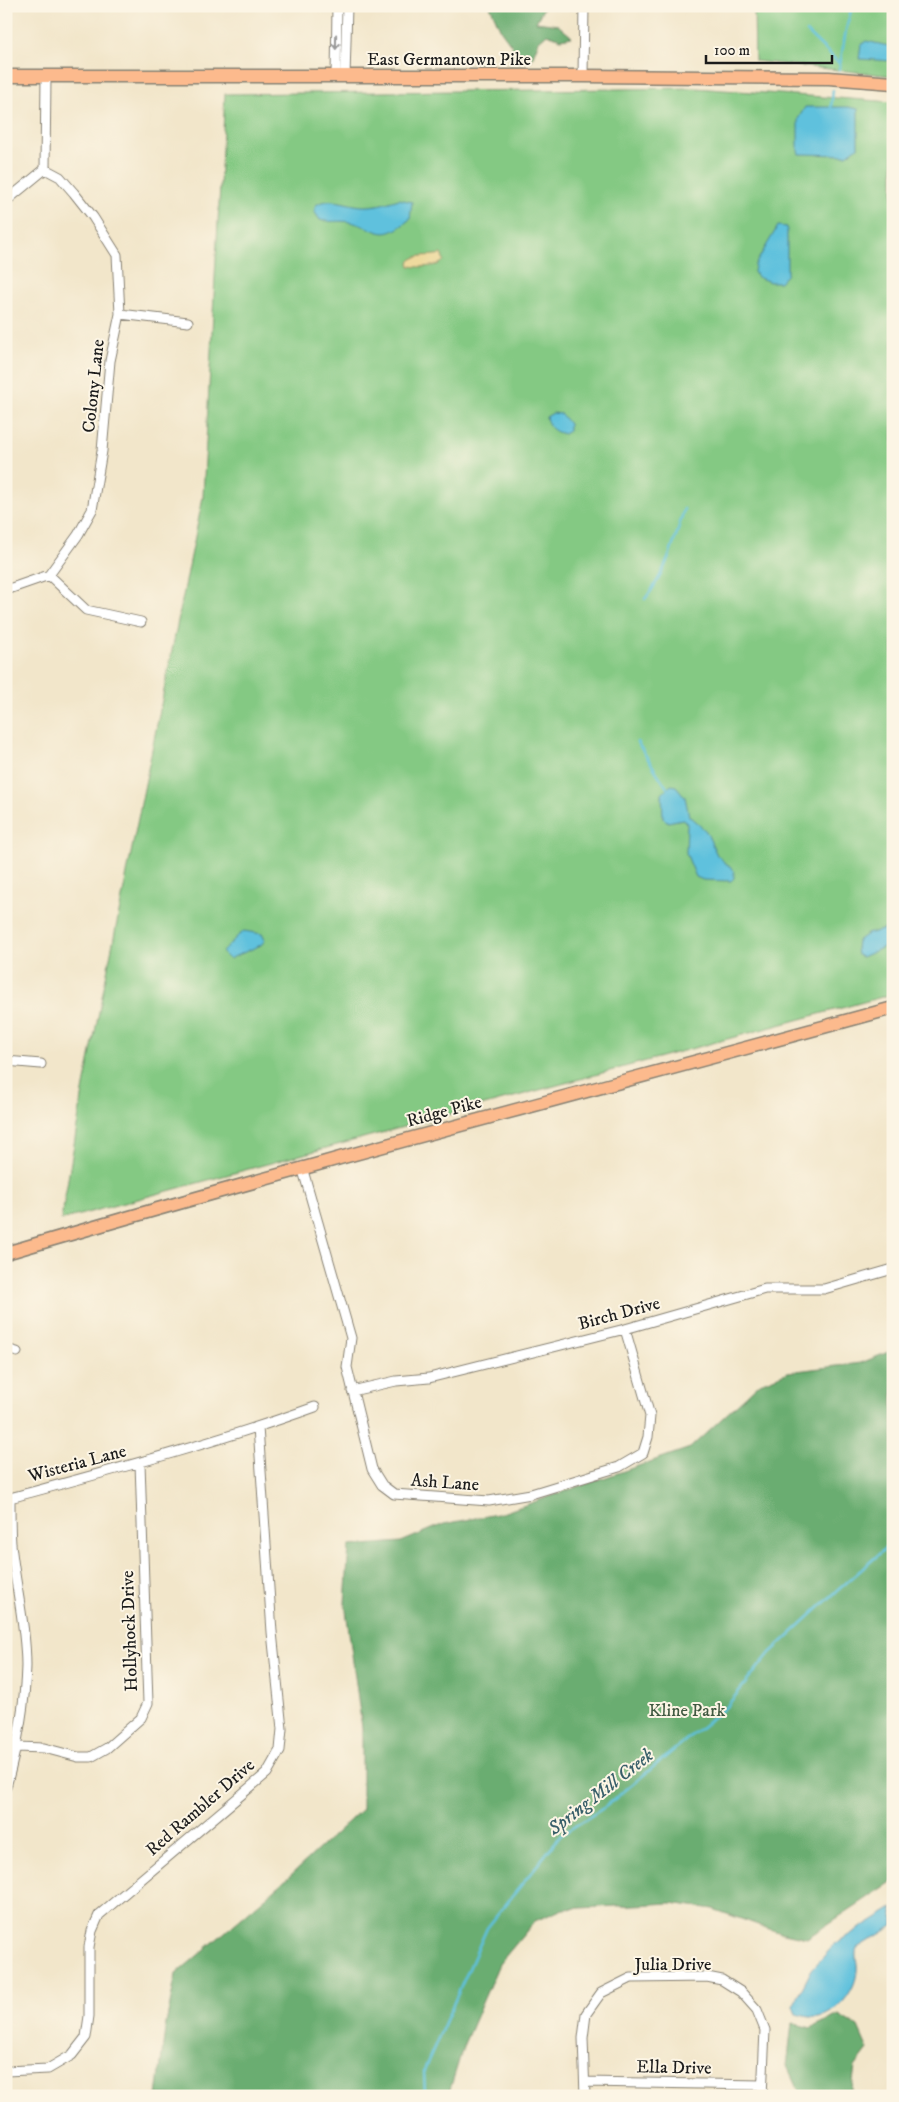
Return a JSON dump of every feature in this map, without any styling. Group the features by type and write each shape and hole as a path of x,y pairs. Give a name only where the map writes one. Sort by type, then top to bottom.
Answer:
{"main road":[{"name":"East Germantown Pike","path":"6,76 584,76 829,78 893,83"},
{"name":"Ridge Pike","path":"6,1253 302,1167 715,1058 893,1008"}],"street":[{"path":"337,6 341,77"},
{"path":"341,77 347,6"},
{"path":"584,6 584,76"},
{"path":"6,201 45,169 46,77"},
{"name":"Colony Lane","path":"45,169 60,178 74,193 93,217 117,255 120,314 110,361 102,451 92,510 78,535 50,575"},
{"path":"120,314 188,322"},
{"path":"6,590 50,575 86,610 141,622"},
{"path":"6,1061 41,1064"},
{"name":"Ash Lane","path":"302,1167 314,1215 351,1338 347,1367 372,1469 382,1485 394,1494 489,1501 531,1494 619,1467 643,1453 648,1437 650,1416 625,1330"},
{"name":"Birch Drive","path":"352,1391 396,1381 429,1378 625,1330 765,1289 824,1289 893,1269"},
{"path":"6,1349 17,1352"},
{"name":"Wisteria Lane","path":"6,1787 17,1747 23,1707 26,1664 20,1601 11,1543 8,1496 140,1463 258,1427 315,1407"},
{"name":"Red Rambler Drive","path":"6,2071 48,2069 72,2055 86,2037 89,2016 89,1947 92,1931 99,1915 267,1773 280,1750 282,1728 272,1622 258,1427"},
{"name":"Hollyhock Drive","path":"17,1747 44,1748 78,1757 92,1757 108,1748 141,1718 148,1703 140,1463"},
{"name":"Julia Drive","path":"585,2096 583,2038 586,2014 602,1993 631,1978 707,1977 722,1980 741,1992 757,2010 765,2030 762,2096"},
{"name":"Ella Drive","path":"585,2082 762,2085"}],"green space":[{"path":"490,6 571,6 571,9 544,7 536,22 558,25 572,37 561,39 547,34 539,41 531,61 509,65 512,46 501,31"},
{"path":"754,6 893,6 893,76 755,61"},
{"path":"695,88 893,102 893,994 61,1220 84,1086 203,497 225,94"},
{"name":"Kline Park","path":"893,1350 893,1881 807,1938 775,1931 713,1909 671,1903 563,1909 535,1921 499,1964 464,2044 448,2096 157,2096 165,2029 176,1974 280,1885 362,1809 362,1728 345,1603 349,1546 401,1542 444,1524 502,1513 690,1448 760,1383 788,1372 861,1363"},
{"path":"839,2015 858,2027 868,2050 855,2067 851,2096 801,2096 787,2066 792,2023 811,2028"}],"sand":[{"path":"441,254 444,260 434,266 410,266 409,262 416,257"}],"water":[{"path":"866,41 893,47 893,61 859,59 861,45"},
{"path":"805,107 848,107 858,109 858,147 847,155 799,154 798,119"},
{"path":"399,199 412,202 410,219 400,227 386,233 350,222 320,220 314,211 316,205 328,201 367,206 379,205"},
{"path":"778,226 787,227 787,274 780,282 770,282 757,277 754,272 755,265"},
{"path":"553,413 561,414 569,424 569,431 564,434 557,432 550,426 546,417"},
{"path":"671,785 676,786 685,797 689,816 706,831 717,855 734,871 734,878 731,881 703,880 696,877 686,853 687,824 683,819 668,822 663,818 662,794"},
{"path":"893,927 893,943 862,957 857,955 857,941 867,934"},
{"path":"244,931 262,934 265,940 261,945 229,959 222,952"},
{"path":"893,1908 893,1926 857,1948 857,1968 854,1985 841,2004 820,2017 796,2014 793,2006 812,1969 836,1943"}],"waterway":[{"name":"Spring Mill Creek","path":"839,70 852,6"},
{"path":"807,32 840,64"},
{"name":"Spring Mill Creek","path":"831,108 833,90"},
{"name":"Spring Mill Creek","path":"645,599 664,568 684,509"},
{"name":"Spring Mill Creek","path":"637,742 669,791"},
{"name":"Spring Mill Creek","path":"425,2096 424,2070 487,1928 561,1835 605,1807 727,1706 770,1653 886,1548 893,1539"}]}
